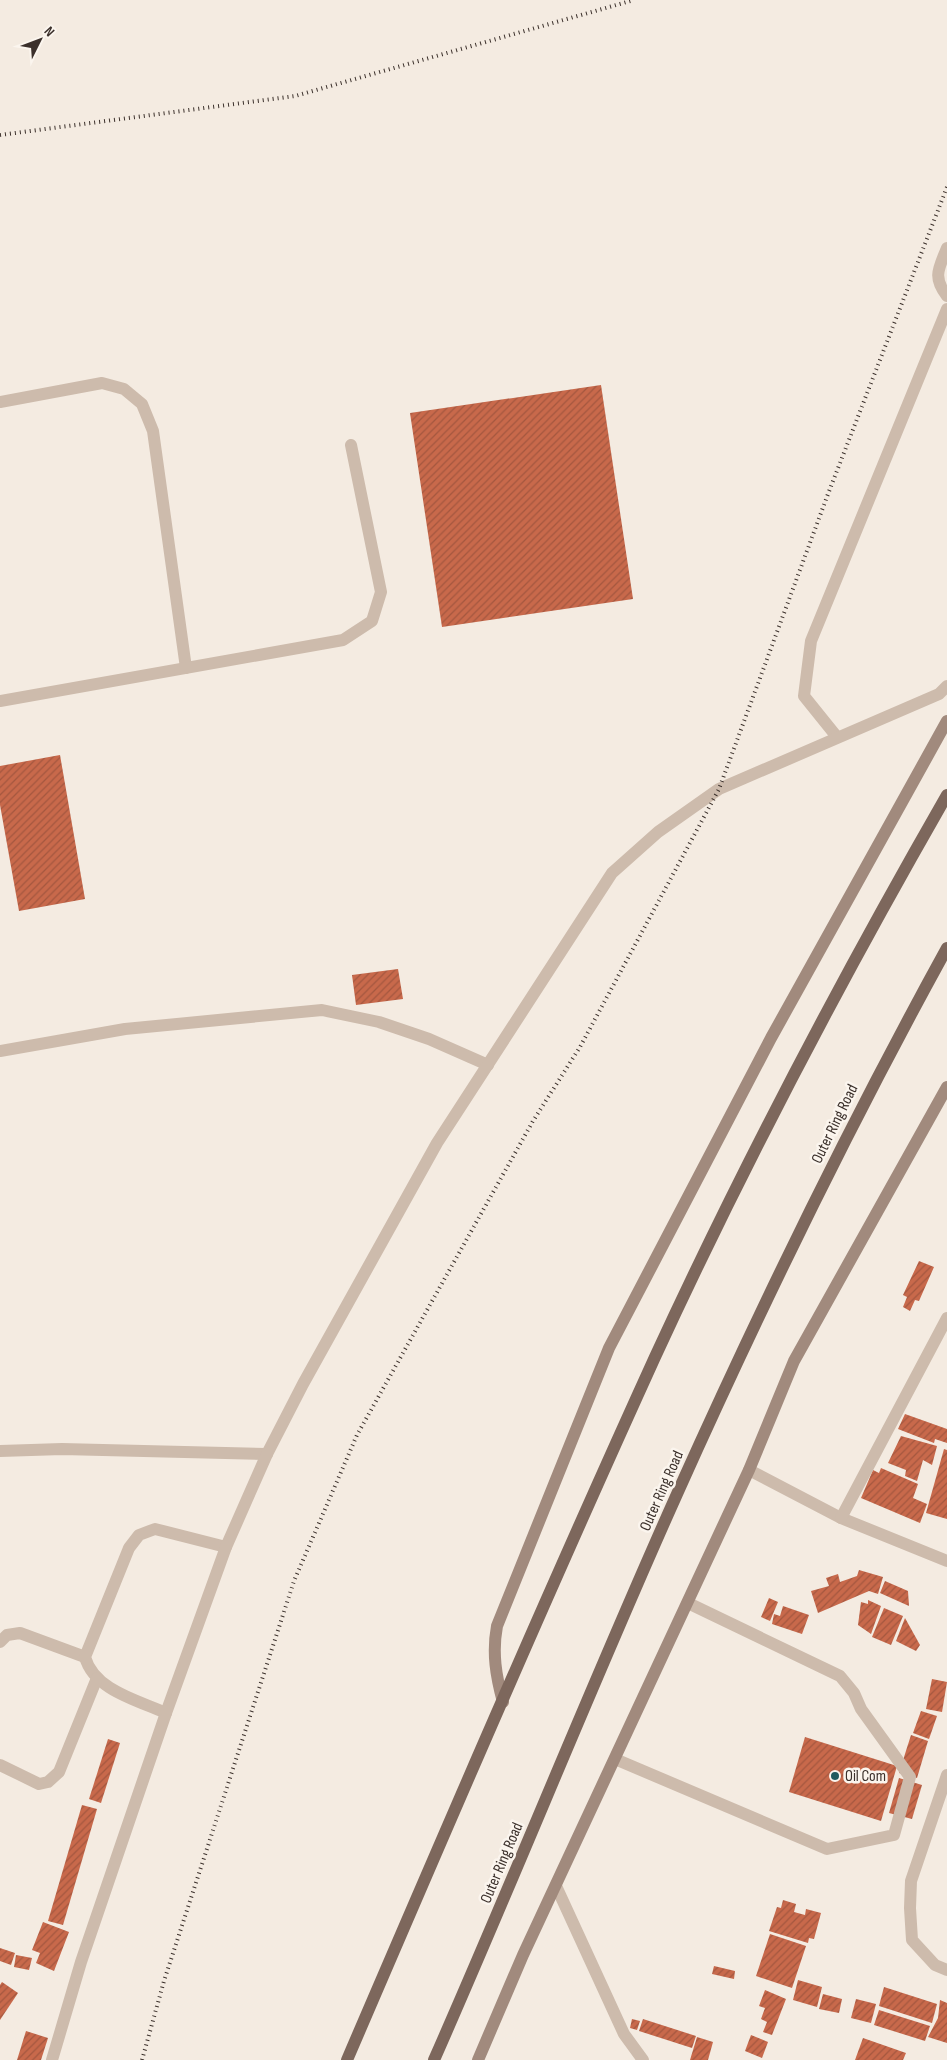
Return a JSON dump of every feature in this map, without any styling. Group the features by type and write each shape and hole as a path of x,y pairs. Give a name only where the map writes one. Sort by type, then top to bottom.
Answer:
{"main road":[{"path":"503,1702 495,1674 494,1643 496,1626 609,1348 771,1038 947,721"},
{"path":"347,2060 656,1356 751,1159 815,1035 947,795"},
{"name":"Outer Ring Road","path":"434,2060 685,1476 876,1076 947,948"},
{"path":"478,2060 523,1955 749,1470 794,1361 947,1087"}],"street":[{"path":"947,248 937,272 941,288 947,296"},
{"path":"837,737 804,696 811,641 947,309"},
{"path":"0,402 102,383 124,389 142,404 153,431 186,668"},
{"path":"0,701 343,640 372,621 381,592 351,444"},
{"path":"52,2060 81,1962 166,1713 226,1547 267,1454 437,1142 612,873 658,832 719,788 939,694 947,686"},
{"path":"0,1050 125,1029 322,1010 379,1022 430,1039 488,1065"},
{"path":"841,1518 947,1318"},
{"path":"0,1451 62,1449 267,1454"},
{"path":"749,1470 841,1518 947,1561"},
{"path":"166,1713 103,1684 88,1671 85,1657 129,1548 140,1534 155,1528 226,1547"},
{"path":"615,1759 827,1849 894,1835 910,1777 861,1709 854,1693 840,1676 688,1603"},
{"path":"0,1642 7,1635 20,1633 85,1657"},
{"path":"0,1765 39,1784 48,1782 60,1772 97,1678"},
{"path":"947,1775 911,1881 910,1908 912,1940 935,1965 947,1970"},
{"path":"556,1886 624,2034 643,2060"}],"building":[{"path":"601,385 633,599 442,627 410,413"},
{"path":"60,755 85,899 19,911 0,805 0,766"},
{"path":"398,969 403,999 356,1005 352,975"},
{"path":"919,1261 934,1267 919,1301 915,1300 910,1311 903,1307 907,1297 903,1295"},
{"path":"905,1414 947,1429 947,1443 935,1439 934,1443 898,1429"},
{"path":"901,1436 937,1446 932,1465 923,1460 917,1481 905,1476 906,1470 888,1463"},
{"path":"944,1449 947,1450 947,1519 926,1513"},
{"path":"881,1468 918,1484 913,1498 927,1504 920,1523 861,1498 873,1470 879,1473"},
{"path":"859,1570 883,1577 878,1594 869,1591 818,1613 811,1591 829,1586 826,1578 838,1574 840,1582 857,1576"},
{"path":"885,1581 908,1591 909,1606 880,1593"},
{"path":"769,1598 778,1602 770,1621 761,1617"},
{"path":"868,1600 881,1606 871,1634 858,1625 861,1602 868,1604"},
{"path":"783,1606 809,1615 802,1634 772,1624 774,1614 780,1616"},
{"path":"884,1608 903,1616 891,1645 872,1637"},
{"path":"905,1618 920,1645 916,1651 896,1641"},
{"path":"932,1679 947,1682 942,1712 926,1709"},
{"path":"921,1711 937,1716 929,1739 913,1733"},
{"path":"911,1735 928,1741 917,1778 899,1773"},
{"path":"805,1737 897,1766 881,1821 789,1792"},
{"path":"108,1739 120,1743 101,1803 89,1799"},
{"path":"899,1778 922,1785 912,1819 889,1813"},
{"path":"82,1805 97,1809 63,1925 48,1921"},
{"path":"783,1900 796,1904 794,1912 805,1915 806,1909 821,1913 814,1939 809,1938 808,1943 769,1931 777,1907 781,1908"},
{"path":"43,1922 69,1932 54,1971 36,1963 40,1953 32,1950"},
{"path":"770,1934 806,1946 792,1988 756,1976"},
{"path":"0,1948 15,1953 11,1965 0,1961"},
{"path":"16,1955 32,1958 29,1970 14,1967"},
{"path":"714,1966 735,1971 734,1979 712,1974"},
{"path":"798,1980 822,1987 817,2007 793,2000"},
{"path":"2,1982 18,1993 0,2020 0,1985"},
{"path":"884,1987 937,2004 932,2023 879,2006"},
{"path":"765,1990 786,1999 772,2035 763,2032 767,2022 761,2019 765,2008 759,2006"},
{"path":"823,1994 842,1999 839,2013 819,2009"},
{"path":"856,1999 876,2004 871,2023 851,2018"},
{"path":"940,2000 947,2003 947,2043 928,2037 938,2018"},
{"path":"879,2010 930,2026 925,2041 874,2025"},
{"path":"632,2019 640,2021 637,2030 630,2028"},
{"path":"643,2019 696,2036 692,2048 639,2031"},
{"path":"26,2031 48,2038 41,2060 17,2060"},
{"path":"751,2035 768,2042 762,2058 745,2051"},
{"path":"697,2037 713,2042 708,2060 690,2060"},
{"path":"863,2038 906,2053 903,2060 855,2060"}],"railway":[{"path":"0,135 295,96 634,0"},
{"path":"142,2060 164,1981 294,1581 357,1435 533,1121 580,1047 719,789 828,494 947,187"}],"place":[{"name":"Oil Com","path":"835,1776"}]}
